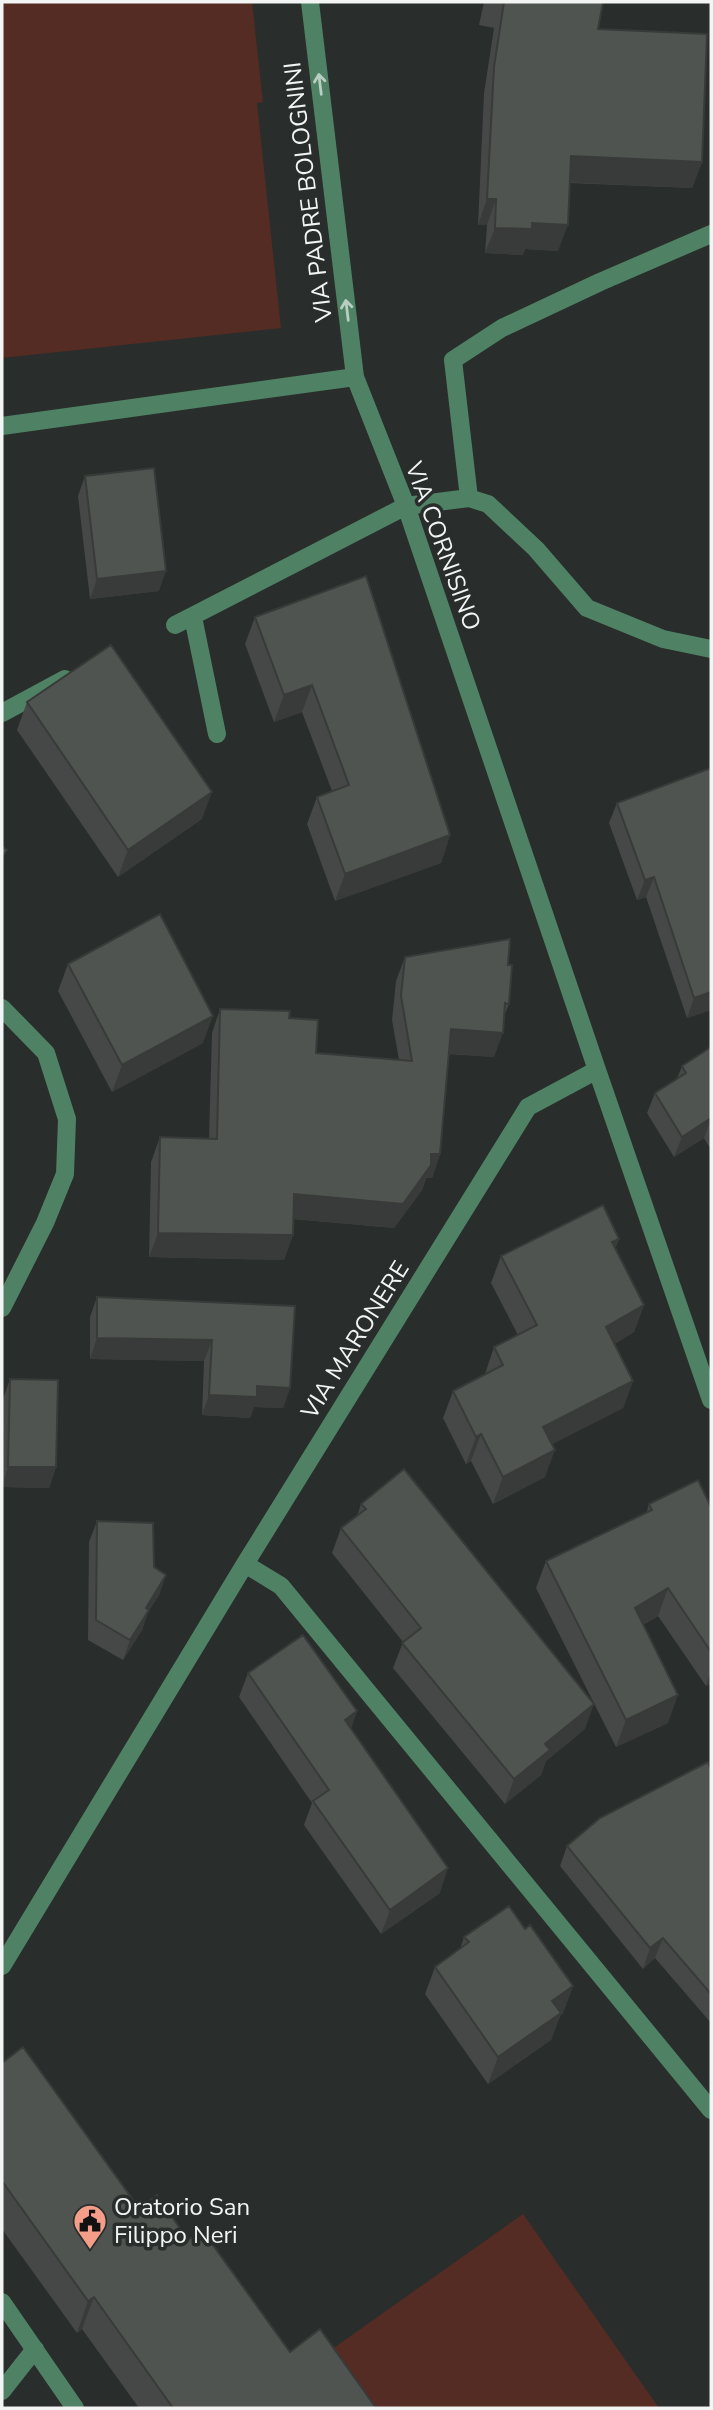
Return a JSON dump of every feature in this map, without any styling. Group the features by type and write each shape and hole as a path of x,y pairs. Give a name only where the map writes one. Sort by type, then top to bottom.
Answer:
{"street":[{"name":"VIA PADRE BOLOGNINI","path":"310,2 355,377"},
{"path":"469,498 453,360 502,328 711,234"},
{"path":"2,426 355,377"},
{"name":"VIA CORNISINO","path":"355,377 406,506 597,1070"},
{"path":"175,625 406,506 469,498 488,504 536,550 587,608 663,639 711,649"},
{"path":"192,617 217,734"},
{"path":"2,713 81,670"},
{"path":"2,1008 46,1053 67,1119 65,1174 45,1223 2,1308"},
{"path":"597,1070 711,1400"},
{"name":"VIA MARONERE","path":"2,1966 245,1564 528,1107 597,1070"},
{"path":"245,1564 281,1586 711,2110"},
{"path":"2,2302 75,2408"},
{"path":"2,2391 35,2349"}],"shaded area":[{"path":"2,2 252,2 263,102 257,103 281,328 2,358"},
{"path":"523,2214 659,2408 353,2408 318,2359"}],"building":[{"path":"504,2 603,2 598,29 707,34 702,162 571,156 568,225 532,223 532,229 495,228 496,199 487,199 494,67"},
{"path":"154,468 166,571 97,579 85,476"},
{"path":"366,576 450,835 345,874 317,797 349,785 312,685 284,695 255,617"},
{"path":"111,645 212,792 128,850 27,702"},
{"path":"711,768 711,992 694,998 654,877 645,880 617,803"},
{"path":"160,914 213,1016 122,1065 68,964"},
{"path":"510,939 508,965 512,965 509,1004 505,1003 503,1033 451,1029 440,1154 431,1154 431,1165 403,1204 294,1194 293,1235 158,1233 160,1137 217,1139 220,1009 290,1011 289,1018 318,1020 316,1053 412,1061 401,996 405,957"},
{"path":"711,1047 711,1118 682,1137 655,1093 686,1073 682,1066"},
{"path":"603,1205 619,1239 612,1242 644,1305 606,1327 633,1381 543,1427 555,1450 503,1477 481,1434 476,1437 453,1391 503,1365 494,1347 537,1325 501,1256"},
{"path":"97,1297 295,1306 290,1388 257,1386 257,1397 209,1395 212,1340 97,1338"},
{"path":"10,1379 58,1380 56,1467 8,1467"},
{"path":"404,1469 594,1704 545,1744 550,1750 514,1779 402,1643 421,1628 341,1528 366,1509 361,1504"},
{"path":"698,1480 711,1507 711,1652 668,1588 635,1608 678,1695 626,1720 546,1561 652,1510 649,1504"},
{"path":"97,1521 153,1523 154,1567 166,1575 130,1640 96,1620"},
{"path":"303,1635 357,1711 345,1720 448,1868 390,1910 313,1801 329,1790 248,1673"},
{"path":"708,1762 711,1769 711,1994 663,1938 650,1948 567,1846 600,1818"},
{"path":"509,1906 525,1929 530,1925 573,1986 552,2001 561,2013 498,2057 435,1967 469,1942 464,1937"},
{"name":"Oratorio San Filippo Neri","path":"23,2047 139,2208 157,2195 188,2240 202,2230 290,2352 320,2329 376,2408 173,2408 94,2297 88,2301 2,2181 2,2063"}],"place":[{"name":"Oratorio San Filippo Neri","path":"90,2251"}]}
